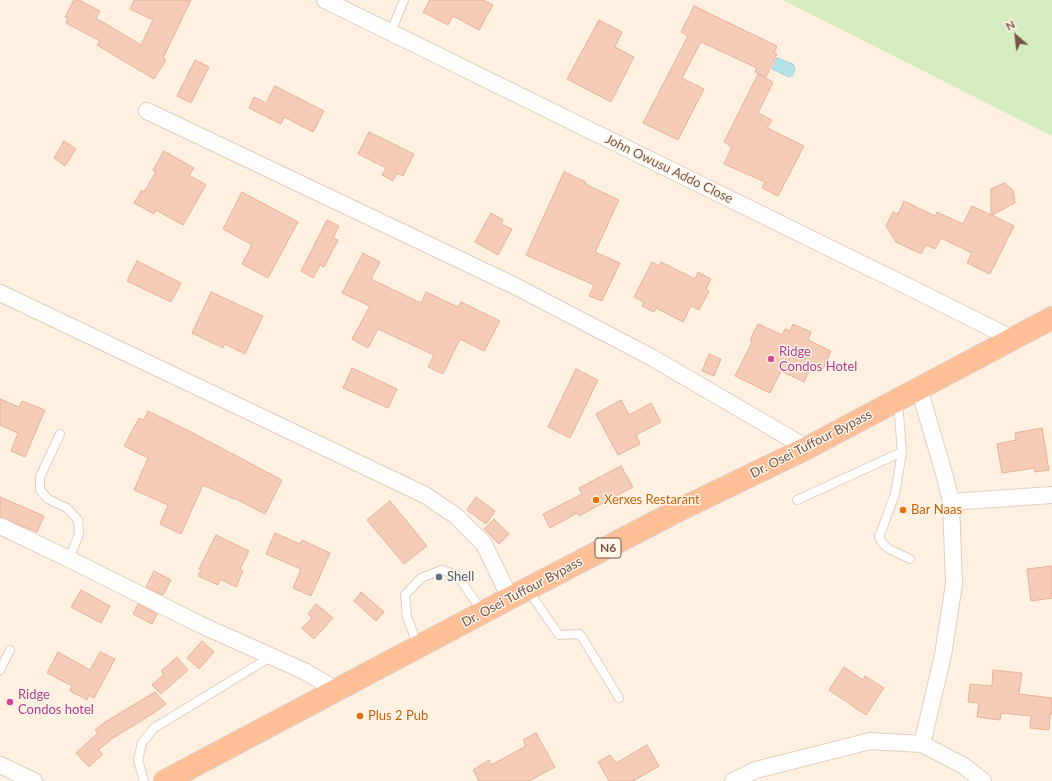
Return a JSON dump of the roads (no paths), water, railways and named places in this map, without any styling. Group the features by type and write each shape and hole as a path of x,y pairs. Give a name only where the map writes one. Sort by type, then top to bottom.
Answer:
{"highway":[{"name":"Dr. Osei Tuffour Bypass","path":"165,781 483,612 677,512 807,448 1052,318"}],"street":[{"name":"John Owusu Addo Close","path":"325,0 1013,339"},
{"path":"148,111 515,286 651,357 807,448"},
{"path":"0,293 425,495 456,516 484,544 519,594"},
{"path":"919,388 951,502 954,584 942,655 922,744"},
{"path":"951,502 1052,495"},
{"path":"0,526 199,624 304,671 336,690"},
{"path":"733,781 756,770 870,742 922,744 964,766 983,781"},
{"path":"0,765 34,781"}],"lane":[{"path":"391,32 404,0"},
{"path":"898,400 902,452 895,494 879,537 883,544 889,549 910,559"},
{"path":"60,434 40,477 40,490 48,499 67,508 78,520 79,534 69,559"},
{"path":"797,500 902,452"},
{"path":"418,647 407,617 405,595 421,578 442,570 457,575 483,612"},
{"path":"519,594 559,635 578,634 582,637 618,698"},
{"path":"0,670 10,650"},
{"path":"144,781 138,760 142,743 154,728 272,656"}],"water":[{"path":"777,58 793,64 795,69 793,75 789,77 772,69"}],"place":[{"name":"Ridge Condos Hotel","path":"771,359"},
{"name":"Xerxes Restarant","path":"596,500"},
{"name":"Bar Naas","path":"903,510"},
{"name":"Shell","path":"439,577"},
{"name":"Ridge Condos hotel","path":"10,702"},
{"name":"Plus 2 Pub","path":"360,716"}]}
